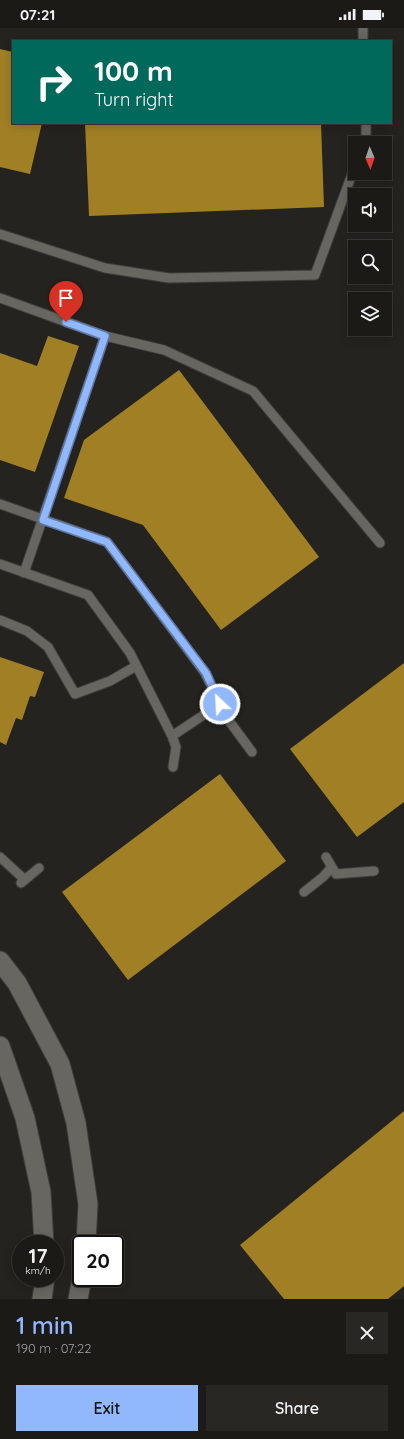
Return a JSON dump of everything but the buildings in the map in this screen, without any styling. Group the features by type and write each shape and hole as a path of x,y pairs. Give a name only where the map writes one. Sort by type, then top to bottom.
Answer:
{"street":[{"path":"0,960 17,983 60,1064 76,1123 88,1204 86,1235"},
{"path":"0,1046 25,1118 41,1192 43,1235"},
{"path":"42,1299 44,1287"},
{"path":"78,1299 80,1287"}],"lane":[{"path":"362,28 363,40"},
{"path":"366,124 366,136"},
{"path":"0,234 105,268 168,278 315,275 350,180"},
{"path":"0,298 105,336 164,350 253,391 380,543"},
{"path":"24,573 105,336"},
{"path":"0,504 107,542 206,673 227,718 252,752"},
{"path":"0,564 88,596 130,653 172,736 176,747 173,767"},
{"path":"0,620 27,631 48,647 75,694 110,681 136,666"},
{"path":"172,736 220,704"},
{"path":"326,857 336,874 374,871"},
{"path":"0,858 23,882 39,868"},
{"path":"304,892 323,877 332,867"}],"route":[{"path":"66,322 105,336 43,520 107,542 206,673 220,704"}]}
